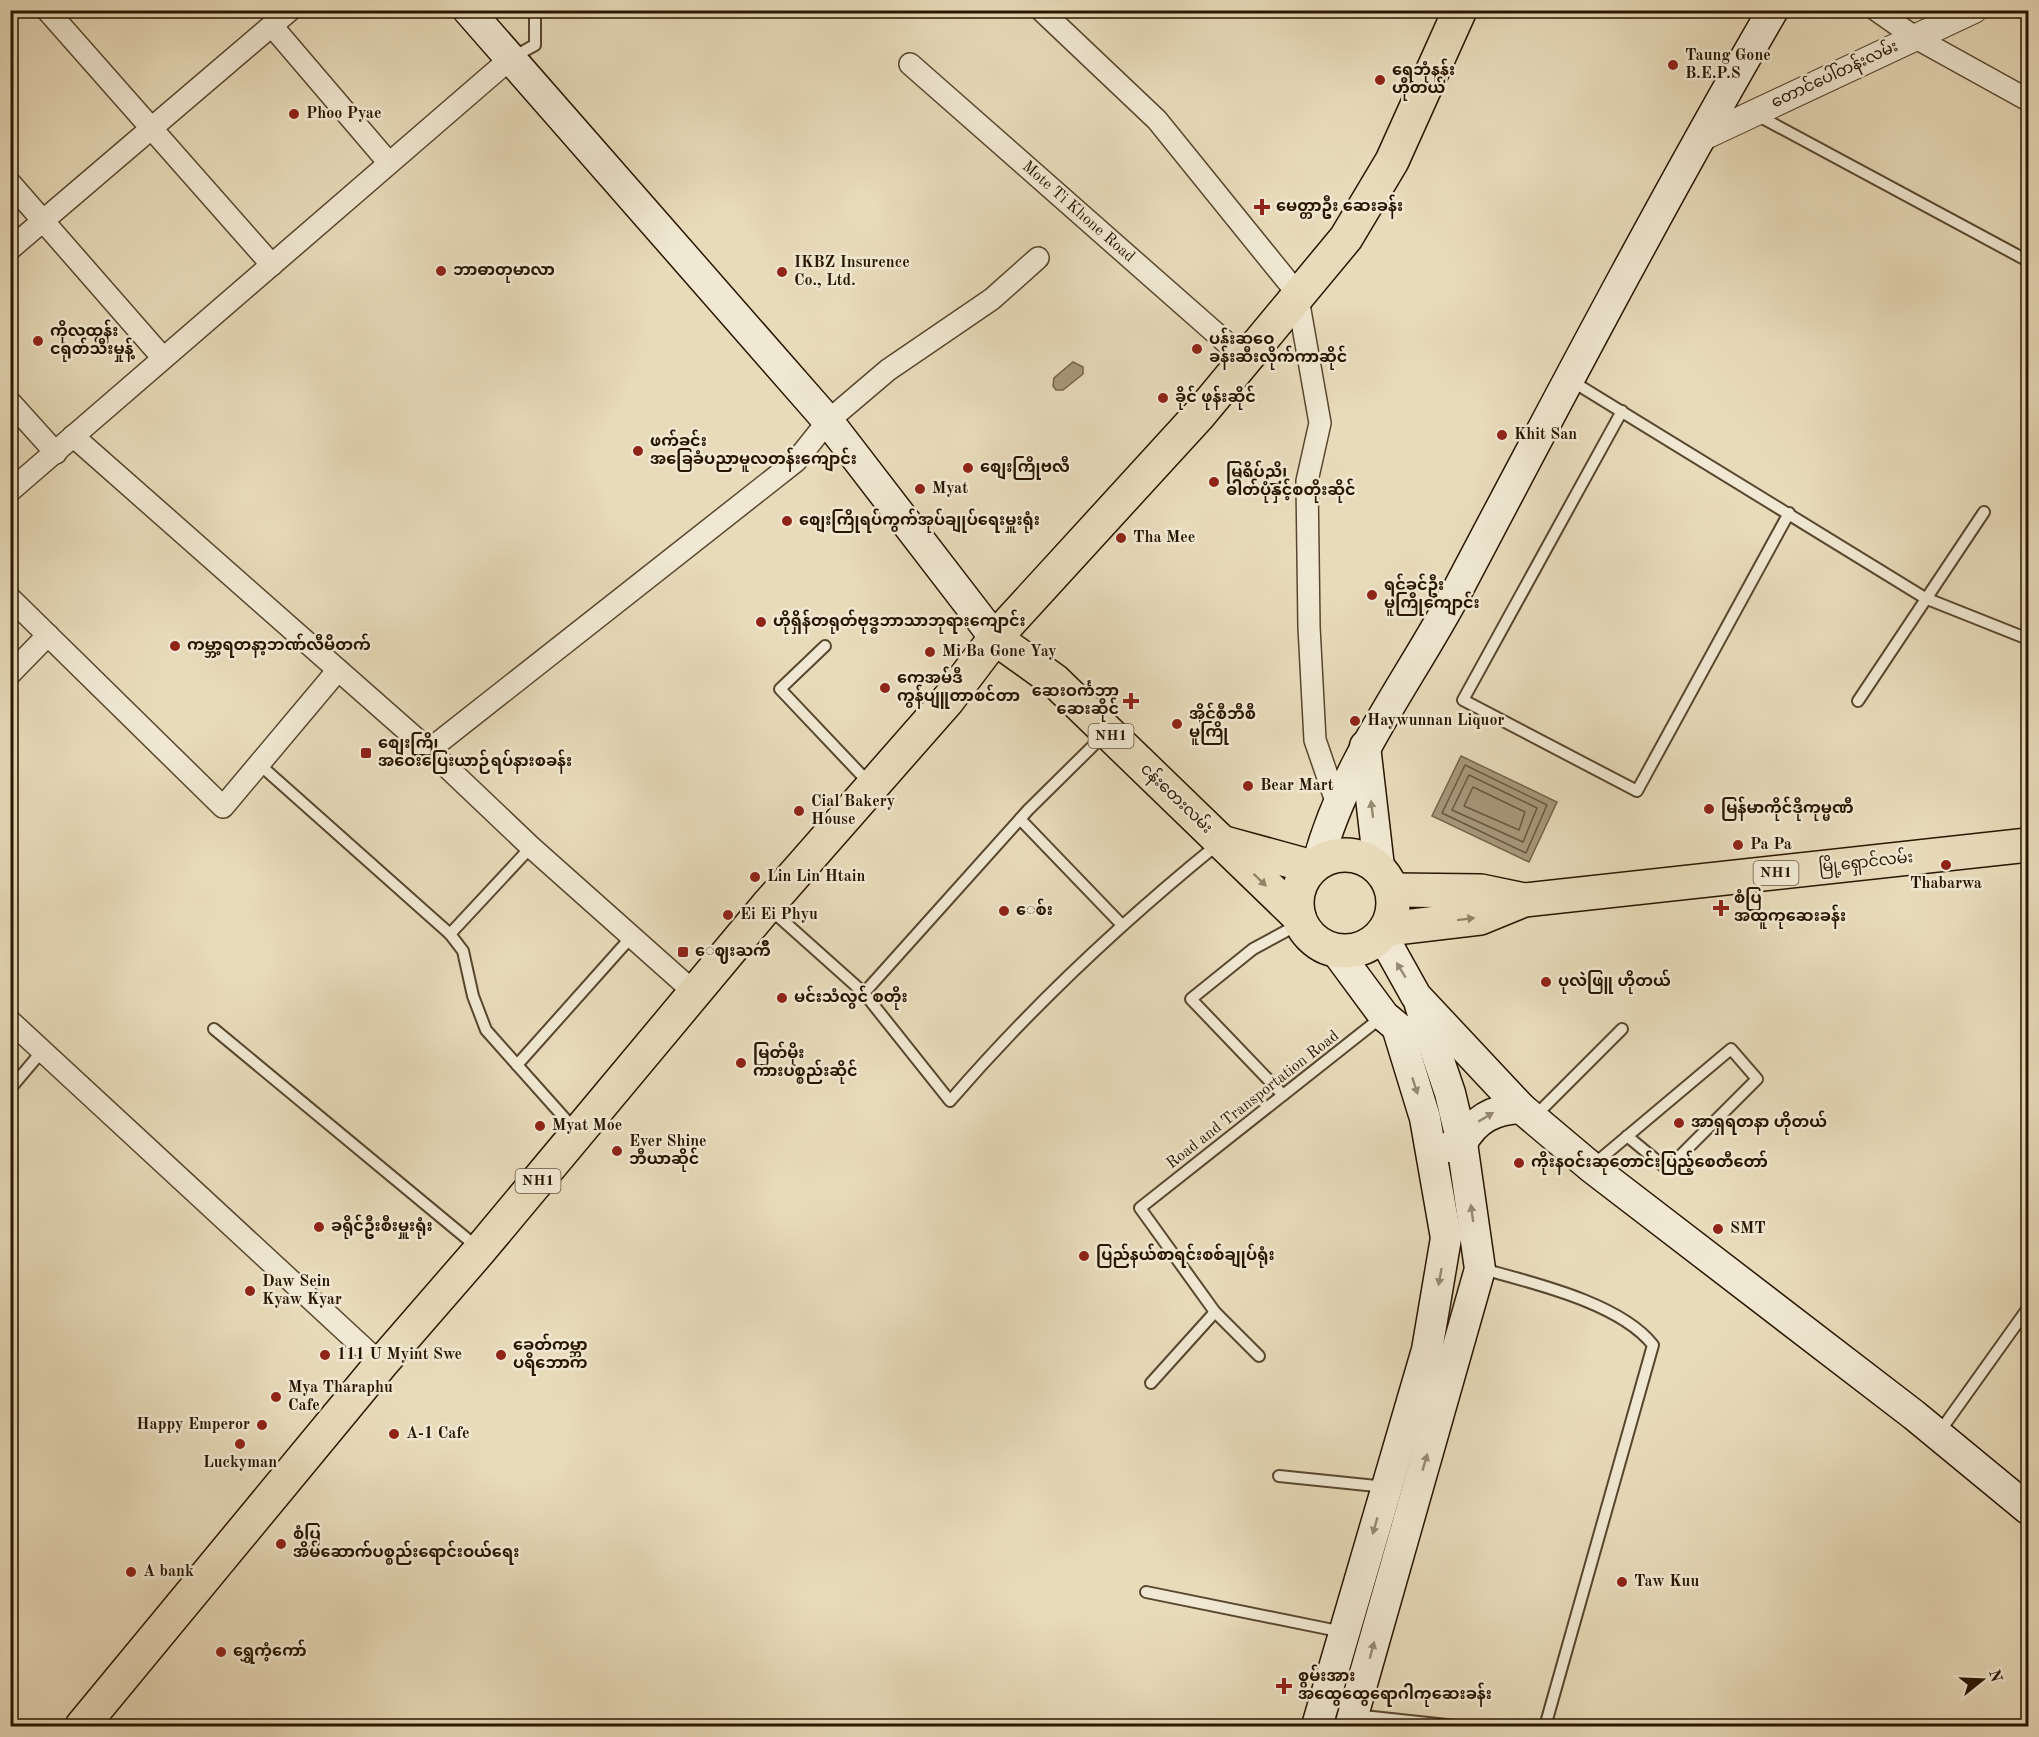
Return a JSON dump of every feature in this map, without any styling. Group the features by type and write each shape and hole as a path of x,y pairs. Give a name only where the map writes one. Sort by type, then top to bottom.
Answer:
{"main road":[{"path":"468,10 828,421 995,638 1200,414 1297,293 1346,238 1392,161 1460,10"},
{"path":"1300,920 1297,899 1301,882 1315,865 1336,804 1365,746 1425,650 1697,140 1773,10"},
{"name":"ငန်းတေးလမ်း","path":"995,638 1055,681 1300,920"},
{"name":"NH1","path":"82,1726 381,1364 579,1134 767,906 948,700 995,638"},
{"path":"1352,1721 1480,1269 1462,1143 1450,1093 1416,996 1384,932 1394,903 1386,878 1365,746"},
{"name":"ငန်းတေးလမ်း","path":"1220,842 1315,865"},
{"name":"မြို့ရှောင်လမ်း","path":"1384,932 1480,918 1524,900 2028,845"},
{"name":"NH1","path":"1315,865 1338,854 1360,856 1386,878"},
{"name":"မြို့ရှောင်လမ်း","path":"1386,878 1481,891 1524,900"},
{"name":"NH1","path":"1300,920 1315,941 1336,951 1361,949 1384,932"},
{"path":"1336,951 1391,1023 1437,1056 1520,1106"},
{"path":"1416,996 1520,1106 1591,1167 1937,1435 2028,1509"},
{"path":"1317,1726 1427,1350 1446,1238 1425,1118 1391,1023"},
{"path":"1432,1152 1462,1143 1469,1130 1486,1116 1506,1108 1520,1106"}],"street":[{"path":"47,10 272,265"},
{"path":"10,249 290,10"},
{"path":"1041,10 1157,120 1297,293 1320,423 1307,481 1309,627 1315,740 1336,804"},
{"path":"1876,10 1916,38 2028,100"},
{"name":"တောင်ပေါ်တန်းလမ်း","path":"1697,140 1752,112 1974,10"},
{"path":"272,26 389,164"},
{"path":"10,491 510,59"},
{"name":"Mote Ti Khone Road","path":"910,64 1245,358"},
{"path":"10,183 163,358"},
{"path":"429,750 796,461 828,421 888,370 992,299 1038,258"},
{"path":"10,402 56,453"},
{"path":"73,436 429,750 531,846 633,935 695,993"},
{"path":"10,598 223,807 338,670"},
{"path":"10,674 48,635"},
{"path":"10,1021 381,1364"}],"lane":[{"path":"510,59 535,45 535,10"},
{"path":"1752,112 2028,261"},
{"path":"1569,380 1925,598 2028,639"},
{"path":"1622,411 1463,700 1636,791 1789,513"},
{"path":"1858,701 1984,512"},
{"path":"825,646 780,689 872,787"},
{"path":"864,993 1020,819 1107,732"},
{"path":"259,764 450,934 463,951 473,996 486,1030 579,1134"},
{"path":"1020,819 1122,925"},
{"path":"767,906 864,993 950,1101 991,1053 1122,925 1220,842"},
{"path":"450,934 531,846"},
{"path":"1283,1095 1191,999 1253,949 1300,920"},
{"path":"517,1065 633,935"},
{"name":"Road and Transportation Road","path":"1215,1312 1140,1208 1283,1095 1391,1023"},
{"path":"214,1029 480,1250"},
{"path":"1520,1106 1622,1029"},
{"path":"1591,1167 1627,1136 1731,1048 1757,1079 1667,1168 1627,1136"},
{"path":"10,1089 43,1050"},
{"path":"1480,1269 1545,1286 1600,1307 1645,1335 1653,1345 1546,1723 1542,1726"},
{"path":"1937,1435 2028,1308"},
{"path":"1151,1383 1215,1312 1259,1356"},
{"path":"1279,1476 1387,1487"},
{"path":"1146,1592 1344,1632"},
{"path":"1352,1721 1456,1726"}],"water":[{"path":"1073,362 1083,367 1083,374 1063,390 1056,390 1053,386 1054,378"},
{"path":"1461,756 1557,802 1529,862 1432,816"}],"place":[{"name":"Taung Gone B.E.P.S","path":"1673,65"},
{"name":"ရွှေဘုံနန်း ဟိုတယ်","path":"1380,80"},
{"name":"Phoo Pyae","path":"294,114"},
{"name":"မေတ္တာဦး ဆေးခန်း","path":"1262,207"},
{"name":"ဘာဓာတုမာလာ","path":"441,271"},
{"name":"IKBZ Insurence Co., Ltd.","path":"782,272"},
{"name":"ကိုလှထွန်း ငရုတ်သီးမှုန့်","path":"38,341"},
{"name":"ပန်းဆုဝေ ခန်းဆီးလိုက်ကာဆိုင်","path":"1197,349"},
{"name":"ခိုင် ဖုန်းဆိုင်","path":"1163,398"},
{"name":"Khit San","path":"1502,435"},
{"name":"ဖက်ခင်း အခြေခံပညာမူလတန်းကျောင်း","path":"638,451"},
{"name":"စျေးကြိုဗလီ","path":"968,468"},
{"name":"မြရိပ်ညို ဓါတ်ပုံနှင့်စတိုးဆိုင်","path":"1214,482"},
{"name":"Myat","path":"920,489"},
{"name":"စျေးကြိုရပ်ကွက်အုပ်ချုပ်ရေးမှူးရုံး","path":"787,521"},
{"name":"Tha Mee","path":"1121,538"},
{"name":"ရင်ခွင်ဦး မူကြိုကျောင်း","path":"1372,595"},
{"name":"ဟိုရှိန်တရုတ်ဗုဒ္ဓဘာသာဘုရားကျောင်း","path":"761,622"},
{"name":"ကမ္ဘာ့ရတနာ့ဘဏ်လီမိတက်","path":"175,646"},
{"name":"Mi Ba Gone Yay","path":"930,652"},
{"name":"ကေအမ်ဒီ ကွန်ပျူတာစင်တာ","path":"885,688"},
{"name":"ဆေးဝင်္ကဘာ ဆေးဆိုင်","path":"1131,701"},
{"name":"Haywunnan Liquor","path":"1355,721"},
{"name":"အိုင်စီဘီစီ မူကြို","path":"1177,724"},
{"name":"စျေးကြို အဝေးပြေးယာဉ်ရပ်နားစခန်း","path":"366,753"},
{"name":"Bear Mart","path":"1248,786"},
{"name":"မြန်မာကိုင်ဒိုကုမ္မဏီ","path":"1709,809"},
{"name":"Cial Bakery House","path":"799,811"},
{"name":"Pa Pa","path":"1738,845"},
{"name":"Thabarwa","path":"1946,865"},
{"name":"Lin Lin Htain","path":"755,877"},
{"name":"စံပြ အထူကုဆေးခန်း","path":"1721,908"},
{"name":"ေစ်း","path":"1004,911"},
{"name":"Ei Ei Phyu","path":"728,915"},
{"name":"ေဈးႀကိဳ","path":"683,952"},
{"name":"ပုလဲဖြူ ဟိုတယ်","path":"1546,982"},
{"name":"မင်းသံလွင် စတိုး","path":"782,998"},
{"name":"မြတ်မိုး ကားပစ္စည်းဆိုင်","path":"741,1063"},
{"name":"အာရှရတနာ ဟိုတယ်","path":"1679,1123"},
{"name":"Myat Moe","path":"540,1126"},
{"name":"Ever Shine ဘီယာဆိုင်","path":"617,1151"},
{"name":"ကိုးနဝင်းဆုတောင်းပြည့်စေတီတော်","path":"1519,1163"},
{"name":"ခရိုင်ဦးစီးမှူးရုံး","path":"319,1227"},
{"name":"SMT","path":"1718,1229"},
{"name":"ပြည်နယ်စာရင်းစစ်ချုပ်ရုံး","path":"1084,1256"},
{"name":"Daw Sein Kyaw Kyar","path":"250,1291"},
{"name":"111 U Myint Swe","path":"325,1355"},
{"name":"ခေတ်ကမ္ဘာ ပရိဘောက","path":"501,1355"},
{"name":"Mya Tharaphu Cafe","path":"276,1397"},
{"name":"Happy Emperor","path":"262,1425"},
{"name":"A-1 Cafe","path":"394,1434"},
{"name":"Luckyman","path":"240,1444"},
{"name":"စံပြ အိမ်ဆောက်ပစ္စည်းရောင်းဝယ်ရေး","path":"281,1544"},
{"name":"A bank","path":"131,1572"},
{"name":"Taw Kuu","path":"1622,1582"},
{"name":"ရွှေကံ့ကော်","path":"221,1652"},
{"name":"စွမ်းအား အထွေထွေရောဂါကုဆေးခန်း","path":"1284,1686"}]}
